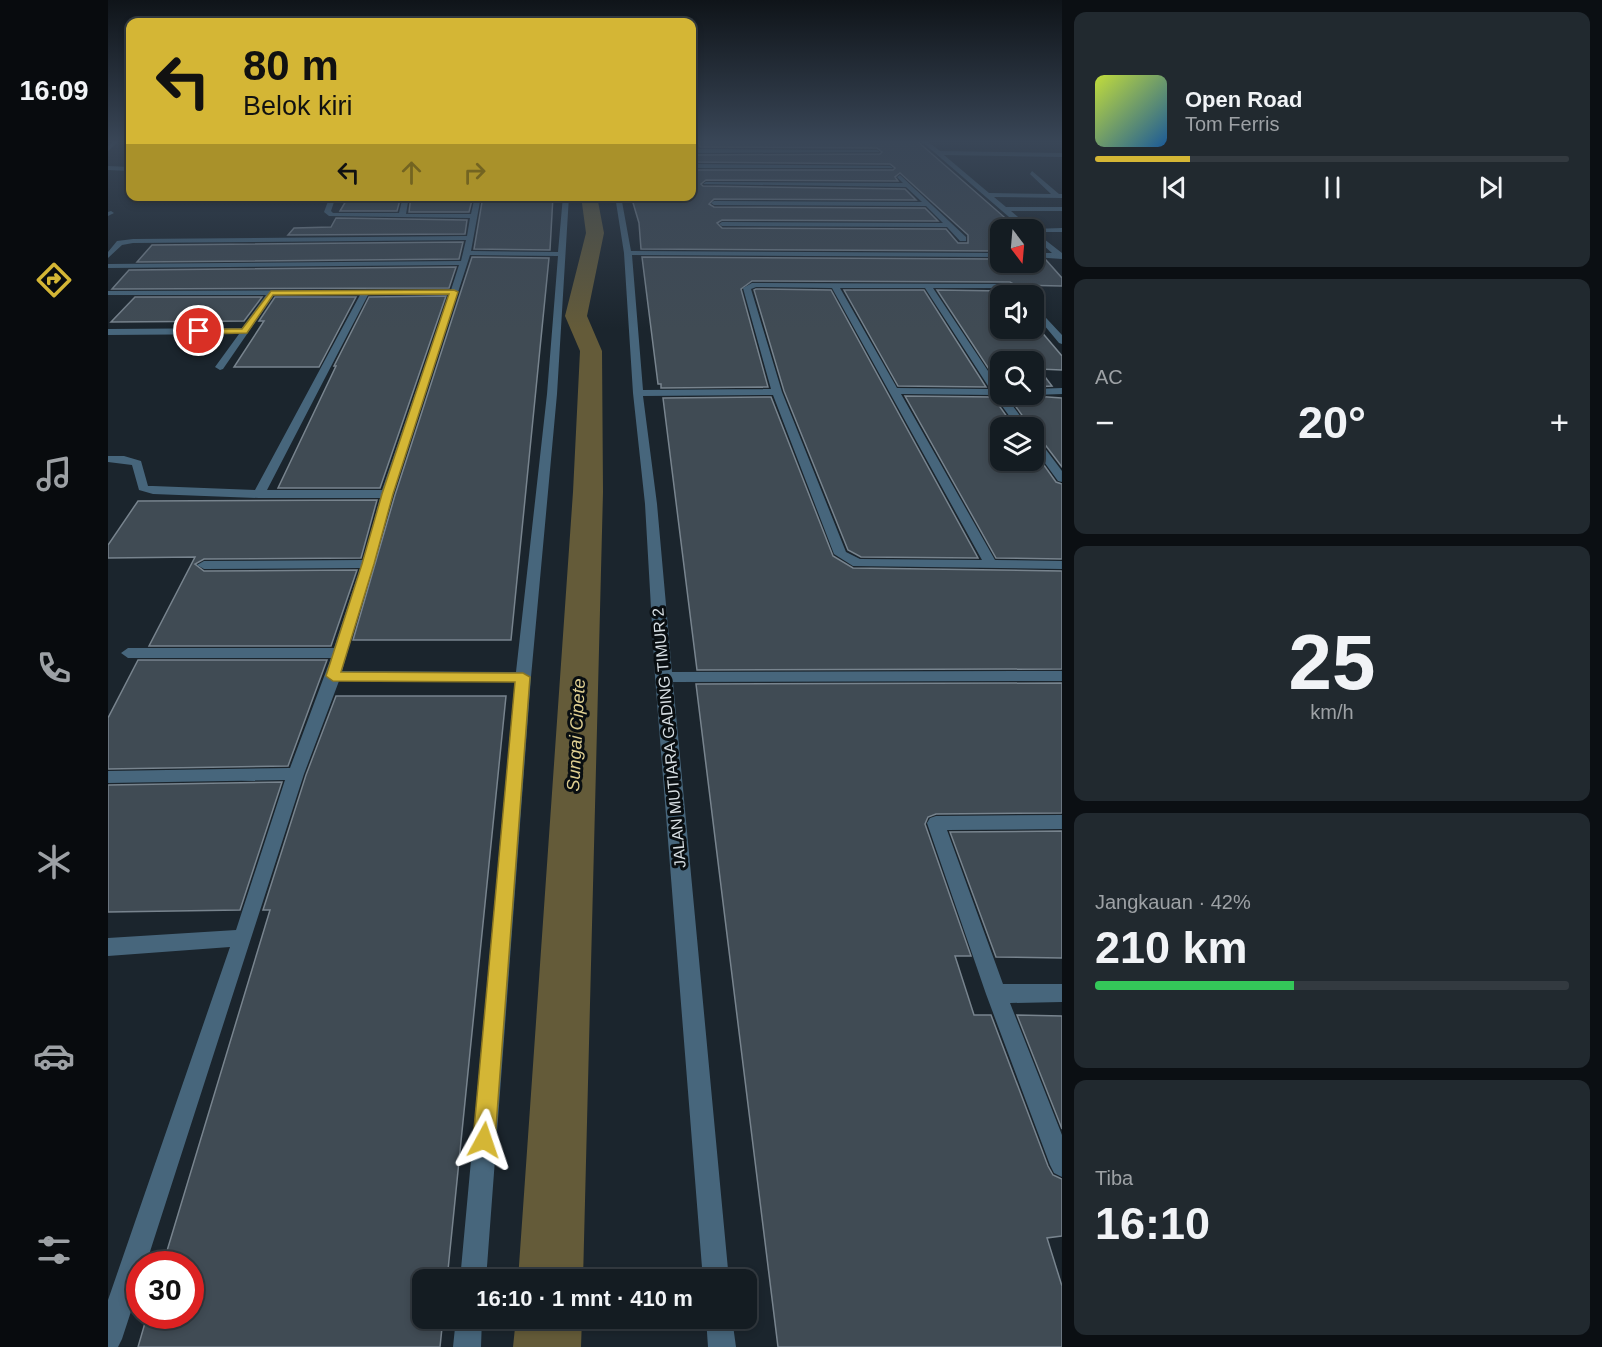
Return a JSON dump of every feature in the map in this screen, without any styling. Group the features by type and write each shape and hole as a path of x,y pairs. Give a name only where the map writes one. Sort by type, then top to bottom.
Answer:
{"street":[{"path":"330,203 327,212 331,215 474,216"},
{"path":"402,216 405,203"},
{"path":"108,1340 296,774 341,653 387,494 454,292 477,203"},
{"path":"473,1269 523,677 544,485 565,203"},
{"name":"JALAN MUTIARA GADING TIMUR 2","path":"619,203 628,253 638,393 651,504 663,677 715,1269"},
{"path":"726,234 714,203 927,204 963,240"},
{"path":"996,203 1016,219"},
{"path":"1004,209 1062,209"},
{"path":"722,224 948,225"},
{"path":"1044,231 1062,230"},
{"path":"108,256 120,243 133,241 469,238"},
{"path":"1044,241 1061,255"},
{"path":"628,253 990,255"},
{"path":"108,266 561,254"},
{"path":"1044,255 1061,255"},
{"path":"990,286 755,285 747,288 777,392 840,554 858,563 1062,565"},
{"path":"835,286 992,564"},
{"path":"928,287 990,379"},
{"path":"108,294 454,292"},
{"path":"220,367 271,293"},
{"path":"259,494 364,293"},
{"path":"1044,320 1062,341"},
{"path":"108,332 244,331"},
{"path":"893,391 990,392"},
{"path":"638,393 777,392"},
{"path":"1044,392 1062,392"},
{"path":"1044,455 1062,479"},
{"path":"108,459 124,459 137,464 143,488 259,494 387,494"},
{"path":"204,566 368,564"},
{"path":"128,653 341,653"},
{"path":"333,676 523,677"},
{"path":"663,677 1062,676"},
{"path":"108,777 296,774"},
{"path":"1062,822 936,823 996,994 1062,1165"},
{"path":"108,947 243,938"},
{"path":"996,994 1062,993"},
{"path":"467,1347 468,1329"},
{"path":"720,1329 722,1347"}],"building":[{"path":"345,203 399,203 397,211 340,211"},
{"path":"410,203 471,203 469,212 409,212"},
{"path":"482,203 553,203 550,250 474,249"},
{"path":"633,203 710,203 714,207 925,208 938,221 722,220 717,223 722,228 946,229 958,243 968,243 968,235 933,203 988,203 1006,219 990,219 990,251 641,249 639,223"},
{"path":"336,218 467,220 465,234 288,235 294,228 331,227"},
{"path":"463,242 459,259 137,262 152,245"},
{"path":"472,257 549,258 511,640 353,640 395,495"},
{"path":"642,257 990,259 990,273 1044,273 1044,260 1062,278 1062,286 1015,285 1010,282 752,281 741,289 768,387 661,388 661,384 658,384"},
{"path":"456,267 449,288 112,289 129,270"},
{"path":"754,290 831,290 978,558 861,557 848,550 784,391"},
{"path":"844,290 924,290 986,387 898,386"},
{"path":"937,290 990,291 990,339 1044,339 1044,335 1062,356 1062,370 1044,369 1044,351 990,351 990,371"},
{"path":"446,296 380,488 278,488 336,366 334,366 369,297"},
{"path":"135,297 262,297 244,321 111,322"},
{"path":"275,297 356,297 319,367 234,367 264,321 259,321"},
{"path":"1044,376 1052,386 1044,386"},
{"path":"905,396 990,397 990,405 999,405 1007,417 990,417 990,471 1044,471 1044,465 1056,482 1062,484 1062,559 996,558"},
{"path":"771,397 833,556 853,568 1062,571 1062,669 697,670 663,398"},
{"path":"1044,397 1062,398 1062,467 1044,443 1044,417 1023,417 1015,405 1044,405"},
{"path":"377,500 361,558 204,559 195,564 204,571 357,570 331,646 149,646 195,557 108,558 108,545 138,501"},
{"path":"138,660 327,660 288,766 108,769 108,718"},
{"path":"1062,683 1062,813 936,814 928,817 925,824 971,956 955,956 974,1015 991,1015 1048,1166 1053,1175 1062,1179 1062,1236 1047,1238 1062,1286 1062,1347 778,1347 696,684"},
{"path":"336,696 506,696 448,1269 412,1269 412,1329 442,1329 440,1347 138,1347 143,1329 204,1329 204,1251 167,1251 270,910 263,910 306,775"},
{"path":"282,782 240,910 108,912 108,785"},
{"path":"1062,831 1062,958 996,957 950,832"},
{"path":"1017,1015 1062,1016 1062,1129"}],"waterway":[{"name":"Sungai Cipete","path":"551,1269 588,492 591,351 576,316 595,233 590,203"},
{"name":"Sungai Cipete","path":"547,1347 548,1329"}],"route":[{"path":"199,331 244,331 271,293 454,292 387,494 333,676 523,677 484,1140"}]}
